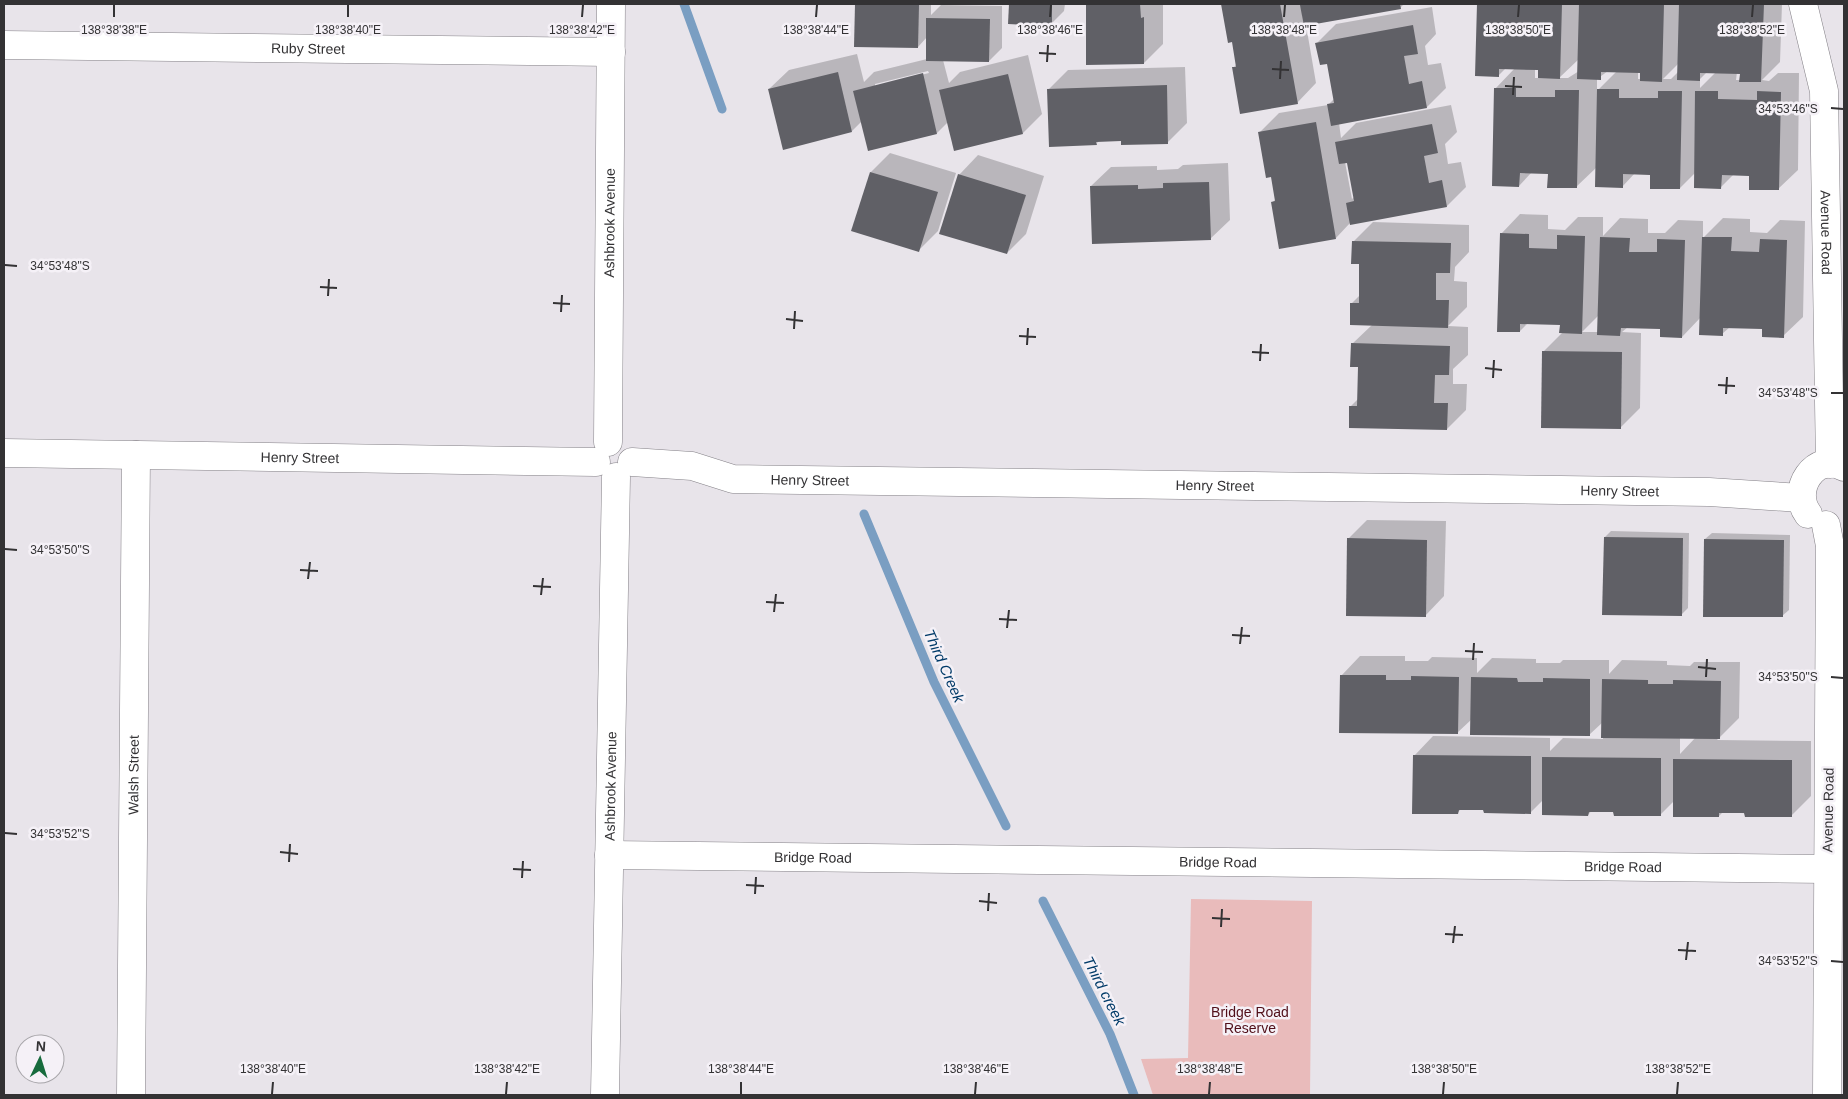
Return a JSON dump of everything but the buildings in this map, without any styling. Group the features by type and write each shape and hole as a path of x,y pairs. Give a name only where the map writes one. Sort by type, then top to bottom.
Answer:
{"street":[{"name":"Ashbrook Avenue","path":"605,1095 613,461 611,4"},
{"name":"Avenue Road","path":"1803,4 1824,91 1837,466"},
{"name":"Ruby Street","path":"4,45 611,52"},
{"name":"Henry Street","path":"4,453 613,461 692,466 733,479 1689,492 1801,498"},
{"name":"Walsh Street","path":"131,1095 136,455"},
{"path":"1835,524 1810,517 1804,508 1801,498 1801,487 1806,477 1819,466 1837,466"},
{"name":"Avenue Road","path":"1827,1095 1830,546 1835,524"},
{"name":"Bridge Road","path":"609,854 1827,869"}],"green space":[{"name":"Bridge Road Reserve","path":"1191,899 1312,901 1310,1095 1153,1095 1141,1059 1188,1058"}],"waterway":[{"name":"Third Creek","path":"684,4 722,109"},
{"name":"Third Creek","path":"864,514 934,682 1006,826"},
{"name":"Third creek","path":"1043,901 1110,1034 1134,1095"}]}
